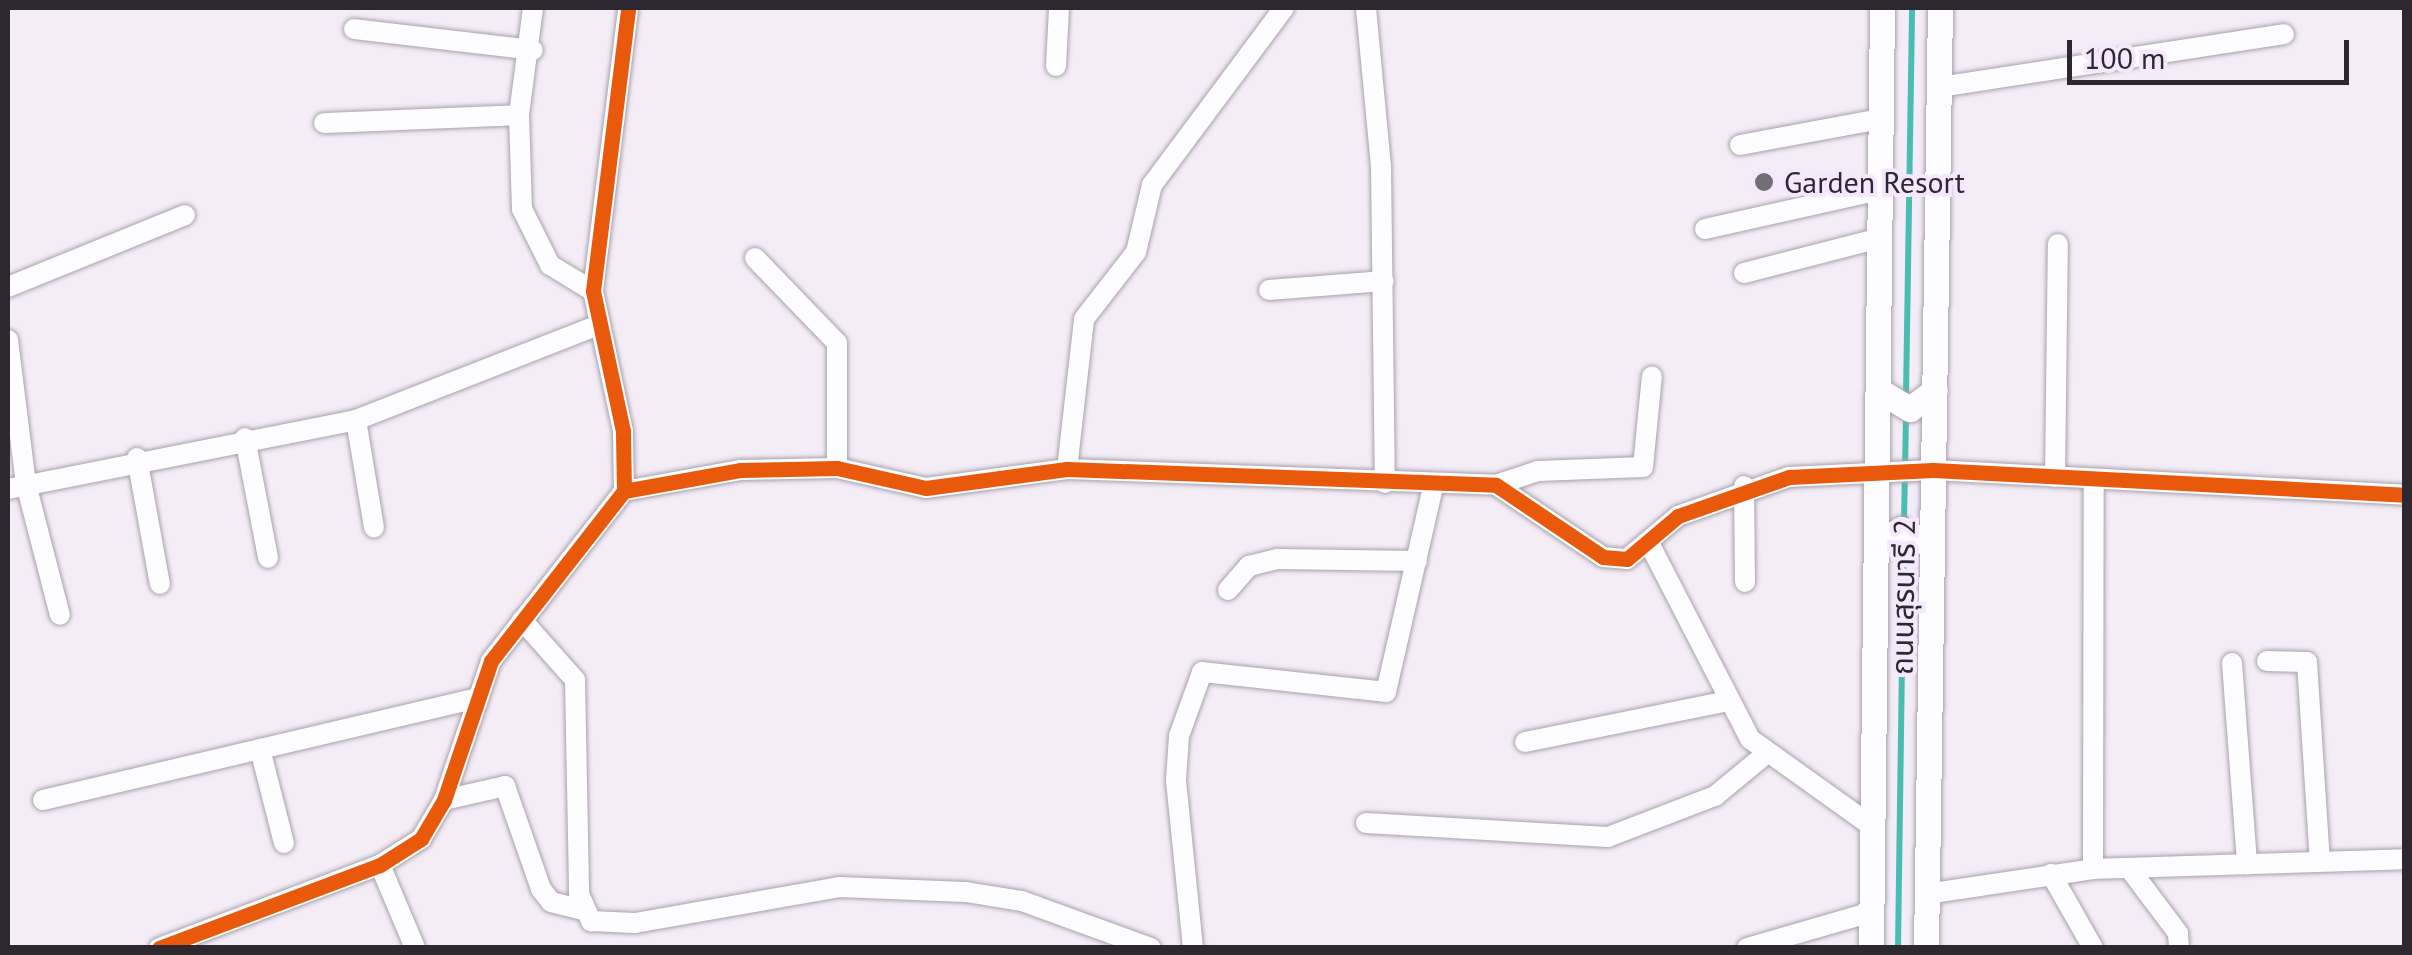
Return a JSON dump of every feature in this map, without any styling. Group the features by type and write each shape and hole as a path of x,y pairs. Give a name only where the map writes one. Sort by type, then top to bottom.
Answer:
{"main road":[{"name":"ถนนสุรนารี 2","path":"1871,948 1884,397 1880,238 1882,8"},
{"name":"ถนนสุรนารี 2","path":"1926,948 1926,470 1940,8"},
{"path":"1884,397 1929,396"},
{"path":"1882,540 1926,541"}],"street":[{"path":"533,8 533,50 519,115 531,236 559,273 594,291"},
{"path":"159,948 380,865 421,839 444,800 472,699 522,620 624,491 623,430 596,326 594,291 628,8"},
{"path":"1056,66 1059,8"},
{"path":"1068,470 1080,331 1136,252 1152,184 1284,8"},
{"path":"1366,8 1384,281 1385,482"},
{"path":"354,29 533,50"},
{"path":"1939,87 2284,34"},
{"path":"324,123 519,115"},
{"path":"1740,144 1880,119"},
{"path":"1705,229 1880,190"},
{"path":"8,287 185,215"},
{"path":"1744,273 1880,238"},
{"path":"2055,477 2058,244"},
{"path":"754,258 837,344 837,468"},
{"path":"1270,290 1384,281"},
{"path":"17,486 137,458 356,420 596,326"},
{"path":"8,340 17,486 60,615"},
{"path":"624,491 741,470 837,468 926,488 1068,470 1496,485 1538,471 1644,467 1652,376"},
{"path":"356,420 374,527"},
{"path":"244,438 268,558"},
{"path":"137,458 160,584"},
{"path":"1496,485 1603,558 1628,559 1650,546 1678,516 1744,486 1883,470 2404,495"},
{"path":"2094,481 2094,869"},
{"path":"1194,948 1176,780 1179,736 1202,672 1386,692 1434,483"},
{"path":"1744,486 1745,582"},
{"path":"1650,546 1678,585 1729,702 1766,754 1873,826"},
{"path":"1228,590 1249,566 1278,559 1418,561"},
{"path":"522,620 575,680 580,908"},
{"path":"2268,661 2307,662 2320,862"},
{"path":"2232,663 2247,864"},
{"path":"43,800 472,699"},
{"path":"1525,742 1729,702"},
{"path":"260,749 284,843"},
{"path":"1366,823 1608,836 1714,796 1766,754"},
{"path":"444,800 506,786 541,889 552,902 580,908 591,920 635,922 839,887 966,892 1022,901 1151,948"},
{"path":"1926,894 2094,869 2404,858"},
{"path":"380,865 414,948"},
{"path":"2128,868 2178,933 2179,948"},
{"path":"2051,874 2093,948"},
{"path":"1747,948 1872,912"}],"waterway":[{"path":"1906,396 1912,8"},
{"path":"1904,521 1906,414"},
{"path":"1898,948 1904,539"}],"cycle path":[{"path":"159,948 380,865 421,839 444,800 491,661 624,491 623,431 593,291 628,8"},
{"path":"624,491 741,470 837,468 926,488 1067,469 1496,485 1603,557 1627,559 1678,516 1789,477 1933,470 2404,495"}],"place":[{"name":"Garden Resort","path":"1764,182"}]}
